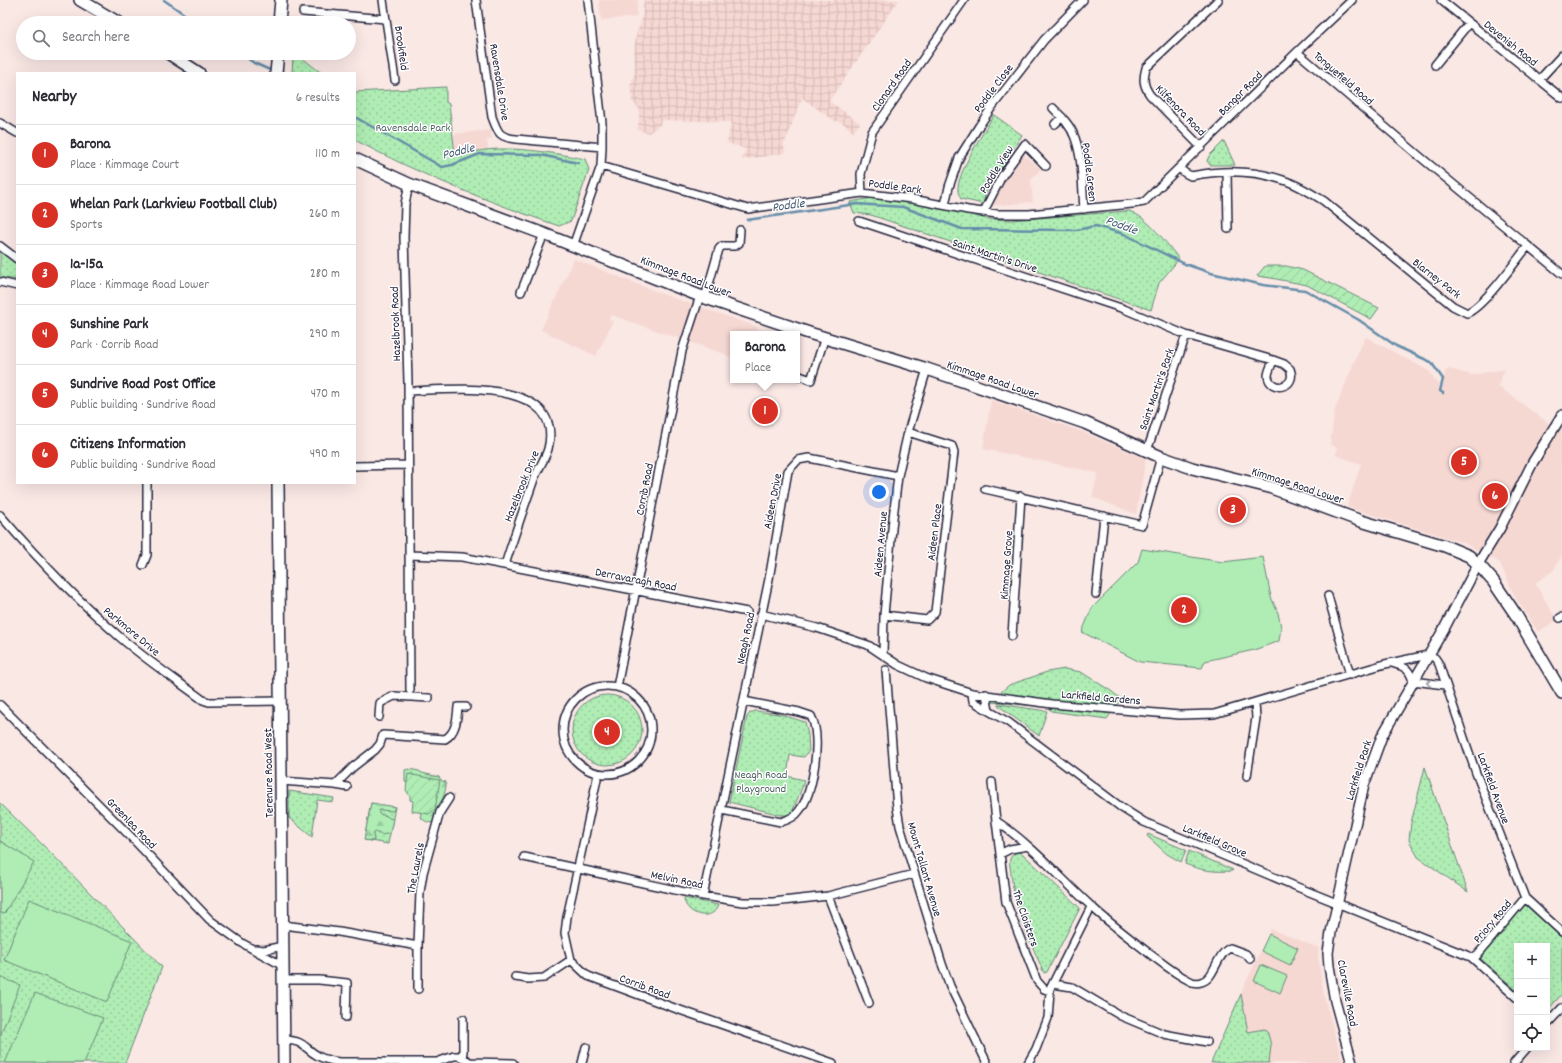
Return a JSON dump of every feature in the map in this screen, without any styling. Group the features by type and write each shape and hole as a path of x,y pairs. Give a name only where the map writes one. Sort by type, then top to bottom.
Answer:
{"main road":[{"path":"80,0 106,16"},
{"path":"280,16 281,0"},
{"path":"179,60 197,72"},
{"name":"Kimmage Road Lower","path":"356,159 409,184 544,234 702,297 927,369 1085,423 1161,457 1192,468 1269,487 1361,521 1445,546 1469,556 1493,581 1516,615 1562,692"},
{"name":"Terenure Road West","path":"278,484 284,1063"}],"street":[{"name":"Brookfield","path":"383,0 395,80"},
{"name":"Ravensdale Drive","path":"476,0 492,117 498,133 506,138 516,140 602,147"},
{"path":"573,246 600,166 602,147 602,123 588,0"},
{"name":"Clonard Road","path":"862,193 861,174 872,132 964,0"},
{"name":"Poddle Close","path":"945,205 949,187 959,158 979,126 1044,40 1083,0"},
{"name":"Kilfenora Road","path":"1201,147 1150,95 1145,87 1143,79 1146,68 1218,0"},
{"name":"Bangor Road","path":"1144,202 1352,0"},
{"name":"Devenish Road","path":"1441,0 1562,98"},
{"name":"Brookfield","path":"303,12 350,16"},
{"name":"Brookfield","path":"356,16 386,19"},
{"name":"Devenish Road","path":"1435,65 1469,23"},
{"name":"Tonguefield Road","path":"1297,52 1528,246"},
{"name":"Devenish Road","path":"1539,80 1562,55"},
{"name":"Poddle Green","path":"1053,108 1062,117 1075,137 1079,152 1084,209"},
{"path":"1055,124 1062,117"},
{"path":"0,123 16,132"},
{"name":"Poddle View","path":"983,212 1002,176 1025,144 1046,166"},
{"name":"Poddle Park","path":"600,166 748,209 862,193 997,214 1029,214 1144,202"},
{"name":"Blarney Park","path":"1179,168 1191,176 1237,171 1262,175 1283,180 1303,189 1324,201 1453,306 1467,313 1474,310 1528,246"},
{"path":"1227,172 1228,229"},
{"name":"Hazelbrook Road","path":"409,184 405,204 404,237 408,390 407,465 410,690"},
{"name":"Saint Martin's Drive","path":"859,221 1124,309 1186,335"},
{"name":"Corrib Road","path":"617,687 682,352 719,249 725,245 735,246 739,244 740,230"},
{"path":"521,292 544,234"},
{"path":"0,246 16,258"},
{"path":"1528,246 1562,274"},
{"path":"0,282 16,286"},
{"path":"1186,335 1273,360"},
{"name":"Saint Martin's Park","path":"1147,451 1186,335"},
{"path":"800,376 811,380 824,337"},
{"name":"Aideen Avenue","path":"883,654 884,615 892,518 898,476 908,432 927,369"},
{"name":"Hazelbrook Drive","path":"408,390 482,389 508,393 526,399 540,408 546,418 549,427 548,450 535,478 505,565"},
{"path":"1428,655 1478,564 1500,528 1533,462 1562,415"},
{"name":"Aideen Place","path":"884,615 927,620 935,612 954,452 952,446 908,432"},
{"path":"985,488 1142,526 1161,457"},
{"name":"Aideen Drive","path":"769,579 788,472 798,460 809,458 898,476"},
{"path":"356,466 407,465"},
{"path":"143,565 147,555 147,484"},
{"name":"Kimmage Grove","path":"1012,636 1021,496"},
{"name":"Parkmore Drive","path":"0,515 28,548 80,600 124,640 203,700 209,702 280,701"},
{"path":"1096,594 1104,516"},
{"path":"409,555 462,557 505,565"},
{"name":"Derravaragh Road","path":"505,565 747,612"},
{"name":"Neagh Road","path":"703,896 769,579"},
{"path":"1328,596 1350,675"},
{"path":"761,614 817,628 852,639 868,645 883,654"},
{"name":"Larkfield Gardens","path":"883,654 898,665 926,678 972,693 1052,704 1180,715 1214,714 1392,663 1428,655"},
{"name":"Larkfield Park","path":"1338,904 1358,810 1370,766 1382,736 1428,655"},
{"name":"Larkfield Avenue","path":"1428,655 1435,658 1439,664 1493,820 1525,898"},
{"path":"1392,663 1404,667 1410,672 1413,681 1445,685"},
{"name":"Mount Tallant Avenue","path":"886,670 897,808 900,826 950,986 987,1063"},
{"path":"600,686 617,687 631,693 642,703 650,717 652,732 648,747 640,760 628,770 613,775 598,774 588,771 578,765 571,757 566,748 562,726 565,716 573,702 585,691 600,686"},
{"name":"Larkfield Grove","path":"972,693 973,701 1008,722 1098,790 1144,822 1454,951"},
{"path":"986,694 989,711"},
{"path":"379,717 380,703 394,696 429,698"},
{"path":"722,810 781,822 788,820 800,811 813,775 816,746 815,727 811,716 799,712 744,701"},
{"path":"1248,776 1256,718 1255,703"},
{"name":"Greenlea Road","path":"0,705 135,841 210,920 242,943 283,966"},
{"path":"335,785 353,767 375,750 380,744 383,734 445,739 451,736 454,730 458,707 466,708"},
{"path":"515,977 528,979 544,978 571,960 565,933 567,917 598,774"},
{"path":"281,781 347,787"},
{"name":"The Cloisters","path":"992,782 1008,908 1037,981 1044,988 1051,987"},
{"name":"The Laurels","path":"418,989 420,892 423,873 440,812 448,798"},
{"path":"996,821 1007,828 1028,846 1092,907 1168,967 1191,982 1202,982 1208,978 1227,949 1246,954 1250,959"},
{"path":"1000,854 1010,849 1028,846"},
{"name":"Melvin Road","path":"524,857 703,896 744,902 773,902 828,896 914,874"},
{"path":"828,896 869,1003"},
{"name":"Priory Road","path":"1474,959 1525,898 1562,932"},
{"name":"Clareville Road","path":"1338,904 1331,932 1328,953 1329,966 1335,1001 1352,1063"},
{"path":"1028,1063 1036,1049 1048,1018 1051,987 1092,907"},
{"path":"283,925 339,932 418,946"},
{"path":"254,949 264,950 283,946"},
{"name":"Priory Road","path":"1454,951 1474,959 1514,995"},
{"name":"Corrib Road","path":"571,960 588,976 677,1009 833,1063"},
{"path":"284,980 319,980 347,983 346,1017"},
{"path":"1051,987 1072,987 1121,1016 1164,1034 1207,1042"},
{"path":"1550,1021 1562,1008"},
{"path":"462,1057 463,1019"},
{"path":"284,1040 294,1040 303,1043 318,1056 339,1062 437,1062 454,1056 462,1057 470,1062 513,1063"},
{"path":"582,1063 586,1047"},
{"path":"1514,1063 1524,1051"}],"shaded area":[{"path":"599,0 638,0 636,17 601,20"},
{"path":"644,0 899,0 829,101 860,123 856,129 853,132 843,123 833,120 802,98 784,145 785,153 741,160 746,149 727,143 731,122 661,120 660,125 649,133 637,130 639,109 632,101 630,84 635,71 634,48 637,31 641,23"},
{"path":"491,130 492,139 487,140 488,149 461,156 455,154 452,134"},
{"path":"1023,154 1041,169 1031,180 1033,202 991,206 1013,166"},
{"path":"574,259 665,295 758,327 756,331 730,331 730,357 611,315 609,320 613,321 596,356 541,330"},
{"path":"1366,337 1429,371 1442,390 1445,371 1450,369 1472,375 1505,369 1498,386 1554,427 1562,415 1562,555 1553,571 1535,583 1557,620 1538,632 1515,597 1500,563 1464,543 1347,507 1361,464 1335,455 1338,449 1330,444 1335,409"},
{"path":"991,400 1083,432 1146,459 1136,514 1092,497 1098,473 983,449"},
{"path":"1271,929 1319,948 1318,955 1324,996 1343,1063 1211,1063 1241,993"}],"green space":[{"path":"293,60 304,60 321,72 292,72"},
{"name":"Ravensdale Park","path":"446,87 446,102 449,104 455,154 461,156 474,152 506,149 539,151 585,159 589,170 571,221 559,226 507,207 404,165 356,141 356,92"},
{"path":"994,115 1022,135 986,192 983,204 961,199 958,191 959,183 966,163"},
{"path":"1224,141 1235,165 1210,165 1207,161 1209,156"},
{"path":"883,196 909,199 987,219 1011,220 1129,211 1136,214 1150,225 1179,259 1159,283 1151,310 871,215 854,213 850,202"},
{"path":"0,251 16,262 16,280 0,277"},
{"path":"1265,266 1286,266 1303,270 1379,308 1371,319 1307,285 1257,276"},
{"path":"1142,549 1223,562 1263,557 1271,597 1278,613 1281,627 1279,641 1254,650 1205,661 1202,668 1140,662 1082,632 1092,608 1138,562"},
{"path":"1065,669 1081,672 1121,699 1107,719 1051,711 1048,707 990,702 1009,685 1047,672"},
{"path":"607,695 620,698 632,705 639,717 642,730 639,743 632,755 620,762 607,765 594,762 582,755 575,743 572,730 575,717 582,705 594,698"},
{"path":"998,704 1047,711 1039,736 999,706"},
{"name":"Neagh Road Playground","path":"755,711 779,714 805,722 809,751 804,757 790,755 787,776 804,780 791,815 781,815 729,802 747,717 750,713"},
{"path":"1425,767 1468,892 1418,857 1409,840 1411,823"},
{"path":"409,769 439,777 442,781 446,782 443,797 434,822 432,823 425,821 420,817 422,810 408,783 405,782 405,770"},
{"path":"408,774 440,780 435,809 429,814 412,811 413,801 410,800 410,796 406,790"},
{"path":"289,791 334,798 333,802 317,800 312,837 289,818"},
{"path":"0,803 162,967 125,1063 0,1063"},
{"path":"371,803 395,807 388,844 364,840"},
{"path":"371,803 395,807 393,811 379,810 379,814 393,819 390,833 382,835 375,832 373,834 374,841 364,840"},
{"path":"1148,834 1186,850 1181,862 1167,854 1147,836"},
{"path":"0,841 34,862 4,914 0,912"},
{"path":"1189,851 1233,870 1214,871 1185,864"},
{"path":"1019,852 1023,854 1080,908 1047,972 1044,973 1024,925 1013,888 1010,861 1011,857 1015,853"},
{"path":"684,898 718,905 715,911 711,914 700,915 689,909"},
{"path":"29,899 132,941 107,1002 4,960"},
{"path":"1525,904 1562,938 1562,994 1550,1008 1550,943 1514,943 1514,988 1478,956"},
{"path":"1269,934 1298,948 1290,965 1261,951"},
{"path":"1261,965 1287,976 1280,993 1254,981"},
{"path":"0,977 20,985 0,1036"},
{"path":"35,993 103,1018 84,1063 5,1063"},
{"path":"1241,994 1248,1032 1264,1029 1267,1030 1271,1045 1269,1063 1211,1063"}],"waterway":[{"name":"Poddle","path":"164,0 187,16"},
{"name":"Poddle","path":"250,60 272,71"},
{"name":"Poddle","path":"356,118 442,167 452,165 480,154 541,155 578,163"},
{"name":"Poddle","path":"747,220 856,204 903,207 962,229 1076,230 1096,226 1124,234 1185,264 1211,273 1263,285 1305,290 1359,320 1396,346 1431,362 1443,379 1440,391 1443,393"}],"place":[{"name":"Barona","path":"765,411"},
{"name":"Sundrive Road Post Office","path":"1464,462"},
{"name":"Citizens Information","path":"1495,496"},
{"name":"1a-15a","path":"1233,510"},
{"name":"Whelan Park (Larkview Football Club)","path":"1184,610"},
{"name":"Sunshine Park","path":"607,732"}]}
